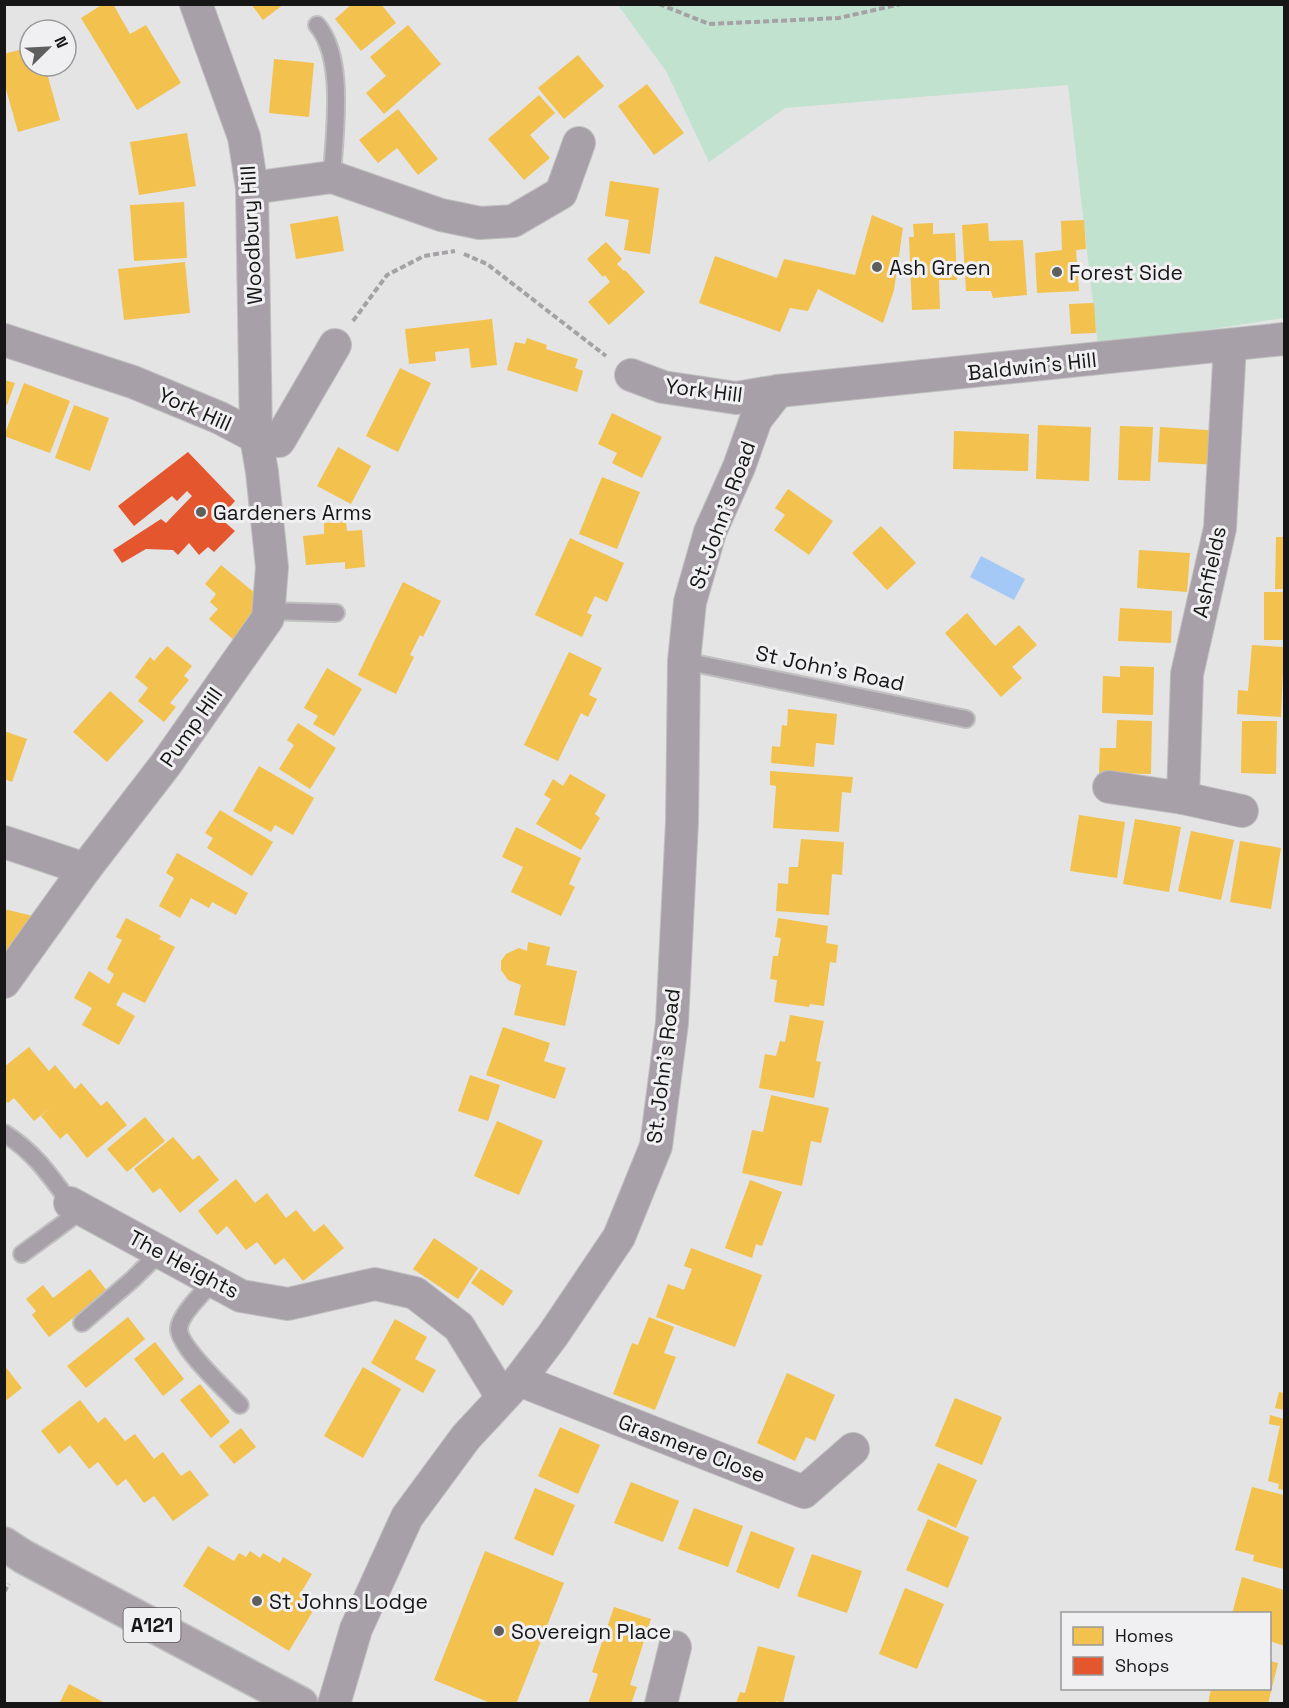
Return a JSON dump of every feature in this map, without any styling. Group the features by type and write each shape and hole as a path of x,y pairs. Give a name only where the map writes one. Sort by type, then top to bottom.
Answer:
{"main road":[{"name":"A121","path":"4,1544 24,1557 301,1704"}],"street":[{"name":"Woodbury Hill","path":"196,4 244,137 252,188 256,438"},
{"path":"252,188 332,177 441,215 480,223 513,221 561,193 579,143"},
{"name":"Baldwin's Hill","path":"778,392 1284,339"},
{"name":"York Hill","path":"4,340 133,382 220,418 256,438 279,441 335,345"},
{"name":"Ashfields","path":"1183,798 1186,674 1220,528 1230,345"},
{"name":"York Hill","path":"631,375 663,387 736,398 778,392"},
{"name":"St. John's Road","path":"334,1704 356,1629 407,1517 466,1437 511,1389 553,1335 619,1237 656,1146 672,1023 682,822 684,661 690,602 710,532 739,466 756,419 778,392"},
{"name":"Pump Hill","path":"4,982 85,869 166,764 268,618 272,567 256,438"},
{"path":"1109,787 1183,798 1242,811"},
{"path":"4,842 85,869"},
{"name":"The Heights","path":"76,1206 241,1296 288,1304 375,1284 415,1293 459,1327 511,1389"},
{"name":"Grasmere Close","path":"511,1389 804,1492 853,1449"},
{"path":"661,1704 675,1647"}],"lane":[{"path":"317,25 325,34 335,73 336,114 332,177"},
{"path":"269,611 336,613"},
{"name":"St John's Road","path":"684,661 966,719"},
{"path":"4,1133 23,1145 41,1163 76,1206 22,1254"},
{"path":"82,1323 160,1252"},
{"path":"214,1281 198,1297 181,1321 180,1335 194,1356 240,1405"}],"path":[{"path":"659,4 709,24 839,18 901,4"},
{"path":"335,345 387,275 424,256 458,251 487,264 631,375"}],"green space":[{"path":"618,5 1284,5 1284,318 1098,347 1068,85 785,108 709,162 666,71"}],"water":[{"path":"981,556 1025,579 1014,600 970,577"}],"building: Homes":[{"path":"103,4 113,4 130,34 146,25 181,83 137,110 81,18"},
{"path":"251,4 284,4 263,20"},
{"path":"352,4 381,4 396,23 361,51 335,19"},
{"path":"408,25 441,64 384,114 366,93 386,76 370,57"},
{"path":"18,50 18,78 48,78 60,120 18,132 4,82 4,54"},
{"path":"578,55 604,86 564,119 538,88"},
{"path":"274,59 314,63 309,117 269,113"},
{"path":"647,84 684,133 654,155 618,106"},
{"path":"539,95 555,113 530,135 550,158 524,180 488,139"},
{"path":"398,109 438,159 418,175 397,148 378,163 359,140"},
{"path":"187,133 196,186 139,195 130,142"},
{"path":"610,181 659,188 650,254 624,250 629,220 605,216"},
{"path":"184,202 187,258 134,261 130,205"},
{"name":"Ash Green","path":"872,215 903,228 894,290 883,323 818,289 808,311 790,308 780,332 699,303 715,256 777,278 784,259 855,275"},
{"path":"338,216 344,251 296,259 290,224"},
{"name":"Forest Side","path":"1084,220 1086,249 1076,250 1079,291 1037,293 1035,253 1062,250 1061,221"},
{"path":"933,223 933,234 955,233 957,280 939,280 940,309 912,310 909,237 914,237 913,224"},
{"path":"988,223 989,241 1023,240 1027,295 993,298 991,291 966,291 962,225"},
{"path":"606,242 622,259 617,264 645,292 609,325 588,302 610,282 587,259"},
{"path":"185,262 190,313 124,320 118,269"},
{"path":"1094,303 1096,333 1071,334 1069,304"},
{"path":"492,319 497,365 471,368 469,348 435,352 436,361 409,364 405,329"},
{"path":"527,338 547,345 546,349 578,359 575,368 583,371 577,392 507,370 515,342 525,344"},
{"path":"400,368 431,383 398,452 366,436"},
{"path":"4,380 15,383 7,405 4,404"},
{"path":"24,383 70,401 50,453 4,436"},
{"path":"74,405 109,418 90,471 55,458"},
{"path":"612,413 662,437 642,478 612,463 617,453 598,444"},
{"path":"1038,425 1091,427 1089,481 1036,479"},
{"path":"1120,426 1153,427 1150,481 1118,480"},
{"path":"1160,427 1223,431 1221,465 1158,462"},
{"path":"954,431 1029,434 1028,471 953,469"},
{"path":"338,447 371,466 351,504 317,486"},
{"path":"602,477 640,492 617,549 579,534"},
{"path":"788,489 833,521 809,555 774,530 785,515 775,508"},
{"path":"346,521 347,531 362,530 365,567 345,569 345,562 306,565 303,536 324,534 324,523"},
{"path":"881,526 916,563 887,590 852,553"},
{"path":"1276,537 1284,537 1284,589 1275,589"},
{"path":"570,538 624,563 607,602 595,596 587,613 592,615 582,637 535,615"},
{"path":"1139,550 1190,553 1187,592 1137,588"},
{"path":"221,565 267,603 235,641 209,619 218,609 210,602 216,594 205,584"},
{"path":"403,582 441,601 423,637 420,635 410,655 414,657 396,694 358,675"},
{"path":"1264,592 1284,592 1284,640 1264,640"},
{"path":"1120,608 1172,611 1171,643 1118,641"},
{"path":"967,613 995,646 1019,625 1037,645 1012,667 1022,678 1001,697 945,633"},
{"path":"1252,645 1284,647 1281,717 1237,714 1238,690 1248,691"},
{"path":"167,646 192,666 184,676 189,680 170,703 176,707 164,722 138,701 148,688 135,677 150,657 154,661"},
{"path":"569,652 602,668 589,695 597,699 588,717 581,713 558,761 524,745"},
{"path":"1120,666 1154,667 1153,715 1102,713 1103,676 1120,677"},
{"path":"327,668 362,689 334,736 313,724 318,716 304,708"},
{"path":"110,691 144,721 107,762 73,732"},
{"path":"788,709 837,714 834,745 816,743 814,767 771,763 772,746 780,747 782,725 787,726"},
{"path":"1117,720 1152,721 1151,774 1099,773 1100,748 1116,748"},
{"path":"1242,721 1277,721 1276,774 1241,773"},
{"path":"298,723 336,748 310,789 279,769 294,745 287,740"},
{"path":"4,731 27,739 12,782 4,779"},
{"path":"259,766 314,798 293,835 275,825 271,832 233,811"},
{"path":"770,771 853,777 851,793 842,792 839,832 773,828 776,786 770,785"},
{"path":"570,774 606,795 595,814 600,818 581,850 536,824 551,799 544,795 553,779 563,786"},
{"path":"220,810 273,842 252,876 207,848 213,838 205,833"},
{"path":"1079,815 1125,822 1117,878 1070,871"},
{"path":"1135,819 1181,827 1169,892 1123,884"},
{"path":"516,827 581,858 569,884 575,887 561,916 511,892 523,867 502,857"},
{"path":"1191,831 1234,840 1221,900 1178,891"},
{"path":"801,839 844,842 842,875 832,874 829,915 776,911 778,883 788,884 789,867 798,867"},
{"path":"1240,841 1281,848 1271,909 1230,902"},
{"path":"177,853 248,893 236,915 212,902 209,908 191,898 180,918 159,906 174,878 166,873"},
{"path":"4,909 33,916 4,960"},
{"path":"126,918 161,936 159,939 175,947 145,1003 123,992 116,1005 135,1016 119,1045 82,1025 92,1008 74,998 89,971 109,984 114,974 107,969 122,940 116,937"},
{"path":"778,918 828,926 826,943 838,945 836,963 830,962 824,1006 810,1004 809,1007 774,1002 777,980 770,979 773,956 778,956 781,938 775,937"},
{"path":"528,942 550,947 546,965 577,971 565,1026 514,1015 521,985 508,980 501,970 501,961 506,954 519,948 527,951"},
{"path":"790,1015 824,1021 816,1061 821,1062 814,1098 759,1088 765,1054 776,1056 780,1041 785,1042"},
{"path":"503,1027 550,1043 544,1061 566,1068 555,1099 486,1075"},
{"path":"29,1047 49,1071 55,1065 75,1089 81,1083 101,1106 107,1101 127,1125 87,1158 67,1133 60,1139 41,1116 51,1107 34,1121 14,1098 8,1103 4,1100 4,1067"},
{"path":"470,1075 500,1085 488,1121 458,1111"},
{"path":"771,1095 829,1108 821,1143 811,1141 802,1186 742,1173 752,1130 763,1132"},
{"path":"145,1117 165,1141 127,1172 107,1149"},
{"path":"497,1121 543,1141 519,1195 474,1176"},
{"path":"173,1137 193,1160 199,1155 219,1180 180,1213 160,1188 153,1193 134,1169"},
{"path":"236,1179 255,1203 267,1193 286,1218 296,1210 314,1232 324,1224 344,1248 303,1281 284,1258 275,1265 257,1242 246,1250 227,1226 217,1235 198,1211"},
{"path":"750,1180 782,1192 762,1246 756,1244 752,1258 725,1248"},
{"path":"434,1238 478,1268 458,1299 413,1269"},
{"path":"691,1248 762,1275 735,1347 656,1317 668,1284 684,1290 692,1269 684,1266"},
{"path":"90,1269 107,1291 49,1337 32,1315 36,1311 26,1299 43,1285 53,1298"},
{"path":"481,1269 513,1291 503,1306 471,1283"},
{"path":"128,1317 145,1339 86,1388 67,1366"},
{"path":"649,1317 674,1327 664,1353 676,1357 655,1410 613,1394 632,1343 638,1345"},
{"path":"395,1319 427,1337 415,1359 436,1370 423,1393 371,1363"},
{"path":"155,1342 184,1379 163,1396 134,1359"},
{"path":"4,1365 22,1388 4,1402"},
{"path":"363,1367 401,1389 363,1458 324,1436"},
{"path":"787,1373 835,1395 815,1441 806,1437 795,1461 757,1443"},
{"path":"200,1384 230,1422 211,1438 180,1400"},
{"path":"1279,1392 1284,1393 1284,1410 1275,1408"},
{"path":"955,1398 1002,1417 982,1465 935,1446"},
{"path":"80,1400 98,1423 105,1417 125,1441 135,1434 154,1459 163,1452 181,1476 190,1470 209,1495 173,1521 154,1496 144,1503 126,1479 117,1486 98,1462 89,1469 70,1445 59,1454 41,1431"},
{"path":"1270,1415 1284,1419 1284,1490 1278,1489 1279,1484 1268,1481 1280,1426 1269,1424"},
{"path":"560,1427 600,1445 578,1494 538,1476"},
{"path":"241,1428 256,1447 234,1464 219,1446"},
{"path":"938,1463 977,1480 956,1528 917,1510"},
{"path":"631,1482 679,1501 663,1542 614,1523"},
{"path":"1252,1487 1284,1495 1284,1569 1253,1561 1254,1555 1235,1550"},
{"path":"535,1488 575,1505 553,1556 514,1539"},
{"path":"694,1508 743,1526 728,1567 678,1549"},
{"path":"928,1519 969,1537 948,1588 906,1570"},
{"path":"751,1531 795,1548 779,1589 736,1572"},
{"name":"St Johns Lodge","path":"208,1546 234,1561 239,1553 246,1557 250,1551 260,1558 263,1553 280,1563 283,1557 312,1574 299,1596 316,1606 289,1651 183,1586"},
{"name":"Sovereign Place","path":"485,1551 564,1583 516,1704 493,1704 434,1680"},
{"path":"812,1554 862,1571 847,1613 797,1596"},
{"path":"1242,1577 1284,1590 1284,1646 1271,1641 1271,1612 1233,1612"},
{"path":"905,1588 944,1604 917,1669 879,1654"},
{"path":"614,1607 651,1619 630,1685 637,1687 631,1704 588,1704 598,1674 592,1672"},
{"path":"758,1646 795,1656 783,1703 776,1701 776,1704 736,1704 740,1692 745,1693"},
{"path":"1271,1661 1278,1663 1268,1704 1208,1704 1211,1690 1271,1690"},
{"path":"69,1684 107,1704 59,1704"}],"building: Shops":[{"name":"Gardeners Arms","path":"188,452 235,501 220,518 235,531 214,552 208,547 199,555 189,543 178,555 173,550 146,549 122,563 113,550 161,519 166,523 192,496 187,491 177,501 172,496 134,526 118,506"}],"place":[{"name":"Ash Green","path":"877,267"},
{"name":"Forest Side","path":"1057,272"},
{"name":"Gardeners Arms","path":"201,512"},
{"name":"St Johns Lodge","path":"257,1601"},
{"name":"Sovereign Place","path":"499,1631"}]}
